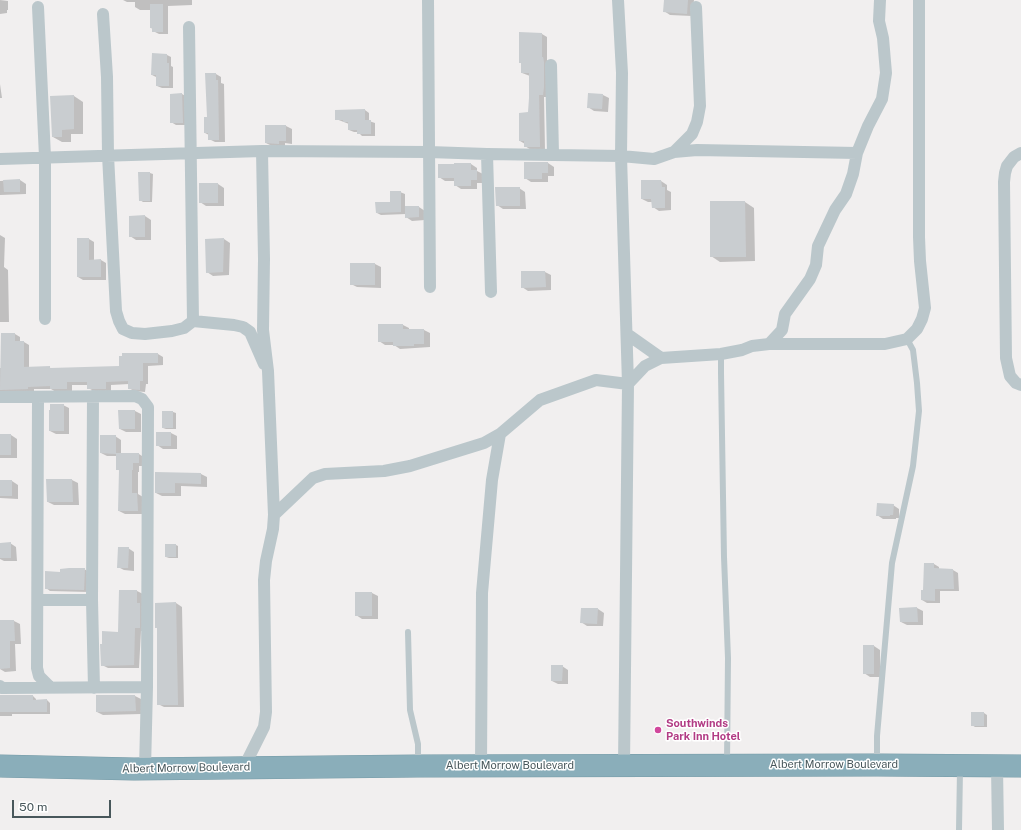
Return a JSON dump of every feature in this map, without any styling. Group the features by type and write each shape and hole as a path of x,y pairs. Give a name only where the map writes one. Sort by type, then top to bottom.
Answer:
{"highway":[{"name":"Albert Morrow Boulevard","path":"0,766 145,769 418,766 1021,766"}],"street":[{"path":"428,0 430,287"},
{"path":"618,0 622,72 622,156 628,384 624,766"},
{"path":"769,344 782,330 785,314 810,279 816,265 818,246 835,210 846,194 853,174 856,153 882,99 886,73 883,38 879,21 880,0"},
{"path":"628,384 645,366 661,358 721,354 742,350 752,346 769,344 885,344 907,339 917,329 925,308 919,237 919,0"},
{"path":"38,7 45,157 45,318"},
{"path":"674,152 692,134 697,122 700,106 696,7"},
{"path":"103,14 107,77 108,155 116,311 122,329 132,333 158,333 184,328 193,321 243,327 250,332 268,371"},
{"path":"189,27 193,321"},
{"path":"551,65 553,154"},
{"path":"0,159 262,151 553,154 622,156 654,159 674,152 697,150 856,153"},
{"path":"244,767 264,727 266,712 264,580 274,515 268,371 263,330 264,259 262,151"},
{"path":"1021,153 1014,157 1006,166 1004,182 1006,358 1010,376 1016,383 1021,385"},
{"path":"487,154 491,292"},
{"path":"627,334 661,358"},
{"path":"274,515 313,478 325,474 384,471 410,466 484,444 500,434 540,400 596,380 628,384"},
{"path":"93,396 92,600 94,688"},
{"path":"0,397 135,396 142,399 148,407 147,687 145,769"},
{"path":"38,397 37,668 39,676 50,687"},
{"path":"481,766 482,593 492,480 500,434"},
{"path":"38,600 92,600"},
{"path":"0,686 2,688 147,687"},
{"path":"997,767 998,830"}],"lane":[{"path":"877,765 877,736 892,563 913,466 919,411 913,350 907,339"},
{"path":"721,354 720,373 728,658 727,765"},
{"path":"408,632 410,710 418,744 418,766"},
{"path":"959,830 960,766"}],"building":[{"path":"664,0 688,0 687,14 663,12"},
{"path":"150,4 163,4 163,32 152,32 152,28 150,28"},
{"path":"519,32 542,33 544,87 543,95 539,95 540,147 524,147 524,141 519,141 519,113 528,112 529,73 521,73 521,63 519,63"},
{"path":"152,53 167,54 167,63 169,63 169,86 156,86 156,75 151,75"},
{"path":"205,73 216,73 216,80 218,80 219,140 208,140 208,133 204,133 204,117 207,117"},
{"path":"182,93 183,123 170,123 170,94"},
{"path":"588,93 603,94 602,109 587,108"},
{"path":"74,95 74,129 62,130 62,137 52,137 50,96"},
{"path":"365,109 365,120 371,120 371,134 357,134 357,130 348,130 348,122 343,122 343,120 335,120 335,110"},
{"path":"265,125 286,125 286,141 279,141 279,144 265,143"},
{"path":"524,162 548,162 548,173 542,173 542,179 524,179"},
{"path":"471,163 471,170 477,170 477,180 471,180 471,186 454,186 454,178 438,178 438,164"},
{"path":"138,172 150,172 150,201 139,201"},
{"path":"20,179 20,192 4,192 3,180"},
{"path":"641,180 661,180 662,187 665,187 665,208 652,208 651,199 641,199"},
{"path":"199,183 218,183 218,203 199,203"},
{"path":"495,187 520,187 520,206 496,206"},
{"path":"390,191 401,191 401,212 376,213 375,202 390,202"},
{"path":"710,201 745,201 746,257 710,257"},
{"path":"405,206 419,206 419,217 405,218"},
{"path":"145,215 145,237 129,237 129,216"},
{"path":"77,238 89,238 89,260 101,259 101,277 77,277"},
{"path":"224,238 223,272 206,273 205,239"},
{"path":"350,263 375,263 375,285 350,285"},
{"path":"521,271 545,271 546,287 521,288"},
{"path":"378,324 403,324 403,329 424,329 424,344 414,344 414,346 393,346 393,342 378,342"},
{"path":"1,333 15,333 15,341 24,341 24,367 50,366 50,368 119,366 119,356 122,356 122,353 158,353 158,363 143,363 143,381 140,381 140,390 128,389 128,381 106,382 106,389 87,389 87,382 67,382 67,389 50,389 50,386 28,387 28,389 0,390"},
{"path":"50,404 64,404 64,431 49,431"},
{"path":"118,410 135,410 135,429 119,429"},
{"path":"162,411 173,411 173,428 162,428"},
{"path":"156,432 171,432 171,446 156,446"},
{"path":"0,434 11,434 11,455 0,455"},
{"path":"100,435 116,435 116,454 100,453"},
{"path":"116,453 139,453 139,463 133,463 132,470 132,493 137,493 138,511 118,511 119,470 116,470"},
{"path":"155,472 201,473 201,484 175,483 175,493 155,493"},
{"path":"46,479 72,479 73,502 47,502"},
{"path":"0,480 12,480 12,496 0,496"},
{"path":"877,503 894,504 893,515 876,516"},
{"path":"11,542 11,558 0,558 0,543"},
{"path":"165,544 176,544 176,557 165,557"},
{"path":"118,547 129,547 128,568 117,568"},
{"path":"924,563 934,563 934,568 953,569 954,589 935,589 935,601 921,600"},
{"path":"85,568 84,590 45,589 45,571 60,572 60,569"},
{"path":"119,590 137,590 137,603 140,603 140,628 135,628 134,665 101,666 100,644 102,644 102,631 118,632"},
{"path":"355,592 372,592 372,616 355,616"},
{"path":"176,602 178,705 157,705 157,628 155,628 155,603"},
{"path":"917,607 918,622 900,622 899,608"},
{"path":"581,608 598,608 597,624 580,623"},
{"path":"0,620 14,620 15,641 10,641 10,668 0,669"},
{"path":"863,645 874,645 874,674 863,674"},
{"path":"551,665 563,665 562,681 551,681"},
{"path":"0,695 33,695 33,700 47,699 47,712 0,712"},
{"path":"96,695 135,695 136,711 96,712"},
{"path":"971,712 984,712 984,726 971,726"}],"place":[{"name":"Southwinds Park Inn Hotel","path":"658,730"}]}
